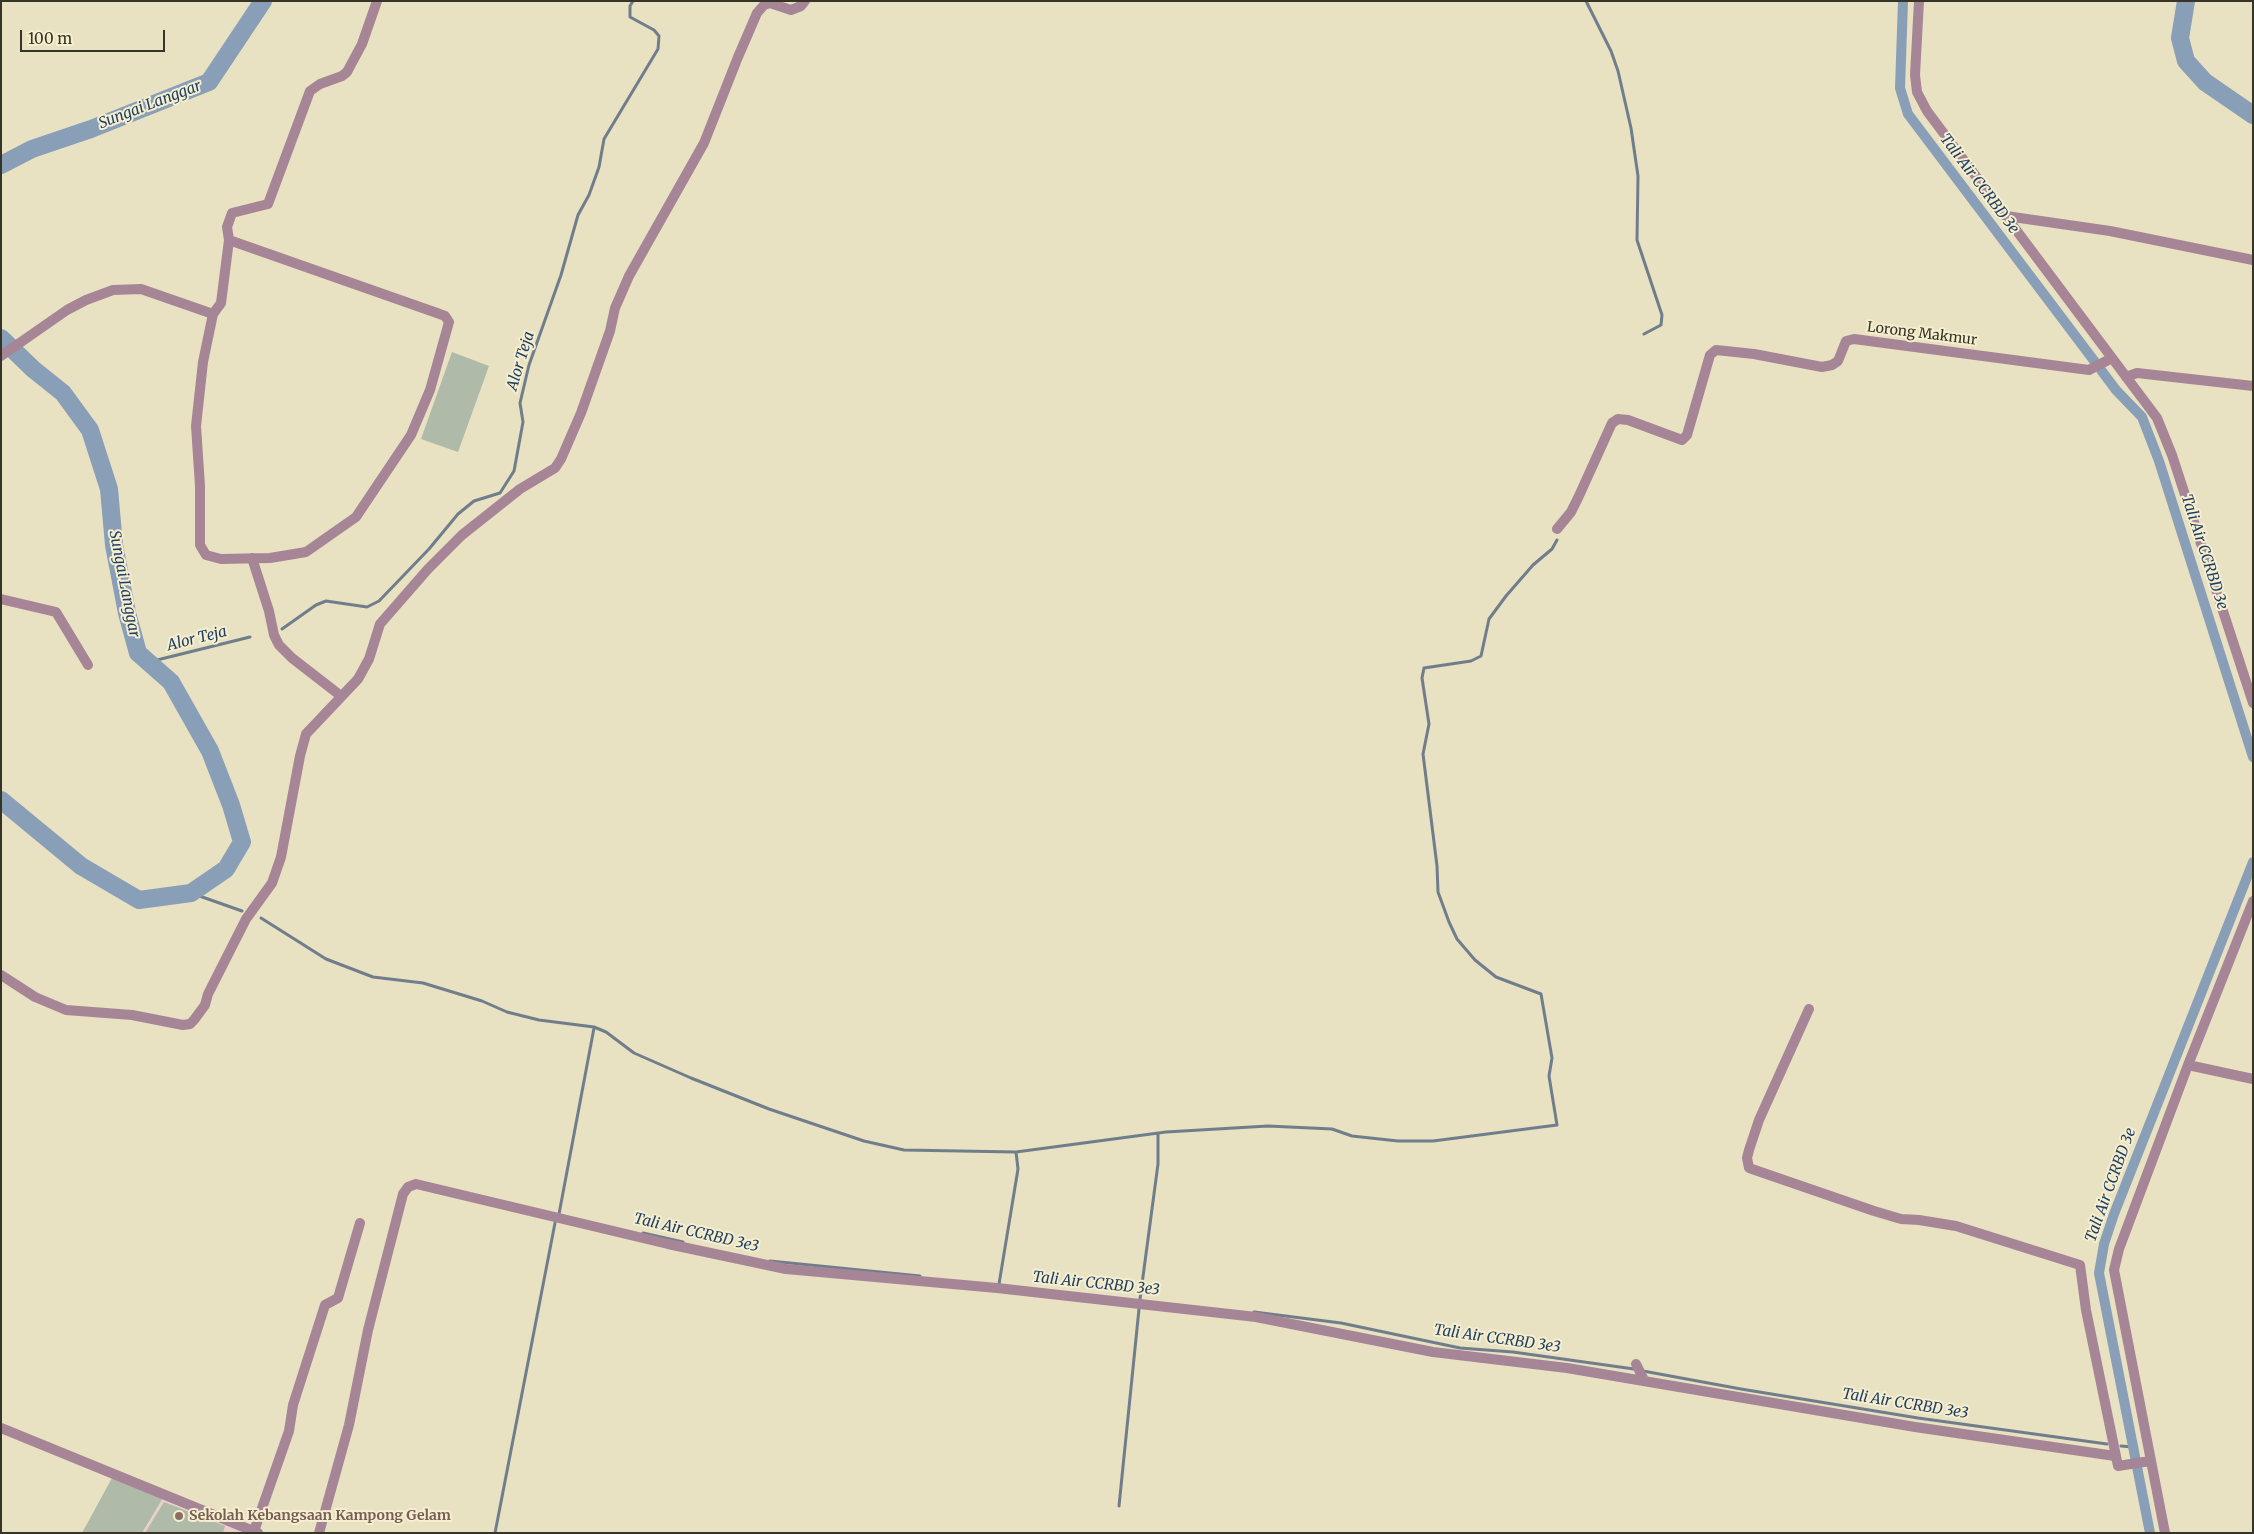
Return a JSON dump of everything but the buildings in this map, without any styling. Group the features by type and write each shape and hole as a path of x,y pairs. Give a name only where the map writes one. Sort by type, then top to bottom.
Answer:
{"street":[{"path":"229,240 445,316 449,322 430,390 414,430 356,517 306,552 230,560 214,558 204,553 200,545 200,486 196,426 203,362 213,314 221,303 229,240 227,227 232,213 268,204 310,91 320,84 342,76 347,72 362,44 378,1"},
{"path":"1,975 40,1000 66,1010 132,1015 184,1025 190,1024 194,1020 205,1005 208,994 246,918 272,883 281,857 306,734 358,680 364,671 380,624 428,570 462,536 520,489 549,473 558,463 580,413 610,331 615,308 629,276 704,143 738,57 758,13 764,5 770,3 790,10 801,6 805,1"},
{"path":"1919,1 1914,74 1917,92 1927,111 2157,418 2172,455 2253,703"},
{"path":"2006,216 2110,231 2253,260"},
{"path":"1,356 76,305 113,290 141,289 213,314"},
{"name":"Lorong Makmur","path":"1557,529 1571,512 1612,423 1618,419 1628,420 1682,440 1686,435 1710,355 1716,350 1754,354 1822,367 1832,366 1838,361 1846,341 1854,339 2089,370 2112,358"},
{"path":"2126,376 2137,372 2253,386"},
{"path":"252,558 269,611 274,635 279,644 292,658 341,696"},
{"path":"1,599 56,612 88,665"},
{"path":"2165,1533 2148,1461 2114,1270 2119,1249 2188,1065 2253,901"},
{"path":"1809,1009 1759,1120 1747,1158 1748,1168 1901,1219 1956,1226 2080,1265 2086,1310 2118,1466 2148,1461"},
{"path":"2188,1065 2253,1079"},
{"path":"319,1533 349,1425 368,1330 403,1194 408,1186 416,1184 668,1244 786,1269 997,1288 1256,1317 1433,1352 1567,1368 1915,1427 2115,1456"},
{"path":"1,1428 256,1532 289,1431 293,1405 324,1305 338,1298 360,1223"},
{"path":"1636,1364 1644,1380"}],"shaded area":[{"name":"Sekolah Kebangsaan Kampong Gelam","path":"163,1498 247,1533 142,1533"}],"green space":[{"path":"452,352 489,366 458,452 421,439"},
{"path":"112,1478 163,1498 142,1533 82,1533"},
{"name":"Sekolah Kebangsaan Kampong Gelam","path":"164,1502 225,1526 223,1533 145,1533"}],"waterway":[{"name":"Sungai Langgar","path":"1,165 32,149 91,129 209,82 263,1"},
{"name":"Alor Teja","path":"282,629 316,605 326,601 367,607 379,601 429,549 458,514 474,501 500,493 514,471 523,422 520,403 529,365 561,275 578,215 589,195 599,167 604,139 658,49 659,36 654,30 630,17 630,6 633,1"},
{"path":"1586,1 1611,51 1618,71 1631,128 1638,176 1637,240 1662,315 1661,325 1644,334"},
{"name":"Tali Air CCRBD 3e","path":"1903,1 1900,88 1908,114 2095,362"},
{"path":"2186,1 2180,38 2186,61 2205,82 2253,115"},
{"name":"Sungai Langgar","path":"1,338 33,369 63,393 90,430 109,489 114,545 127,613 138,653 171,682 210,751 231,805 242,842 226,869 191,893 139,900 81,866 1,800"},
{"name":"Tali Air CCRBD 3e","path":"2101,370 2116,390 2142,417 2159,461 2253,757"},
{"path":"261,918 326,959 373,977 423,983 482,1001 507,1012 539,1020 594,1027 606,1032 634,1053 769,1109 864,1141 904,1150 1016,1152 1166,1132 1268,1126 1332,1129 1352,1136 1398,1141 1433,1141 1557,1125 1549,1076 1552,1058 1541,994 1496,977 1475,960 1457,939 1438,892 1437,866 1423,754 1429,724 1422,678 1424,668 1471,661 1481,656 1489,619 1506,596 1533,565 1552,549 1557,540"},
{"name":"Alor Teja","path":"149,662 250,637"},
{"name":"Tali Air CCRBD 3e","path":"2150,1533 2099,1273 2104,1244 2114,1214 2253,862"},
{"path":"191,893 242,911"},
{"path":"559,1214 594,1028"},
{"path":"1140,1299 1158,1164 1158,1134"},
{"path":"999,1284 1018,1169 1016,1152"},
{"path":"495,1533 555,1223"},
{"name":"Tali Air CCRBD 3e3","path":"643,1233 683,1242"},
{"name":"Tali Air CCRBD 3e3","path":"770,1261 920,1276"},
{"path":"1119,1506 1139,1309"},
{"name":"Tali Air CCRBD 3e3","path":"1254,1312 1341,1323 1460,1348 1513,1352 1634,1369"},
{"name":"Tali Air CCRBD 3e3","path":"1643,1371 1918,1418 2107,1444"},
{"name":"Tali Air CCRBD 3e3","path":"2121,1446 2132,1447"}],"place":[{"name":"Sekolah Kebangsaan Kampong Gelam","path":"179,1516"}]}
